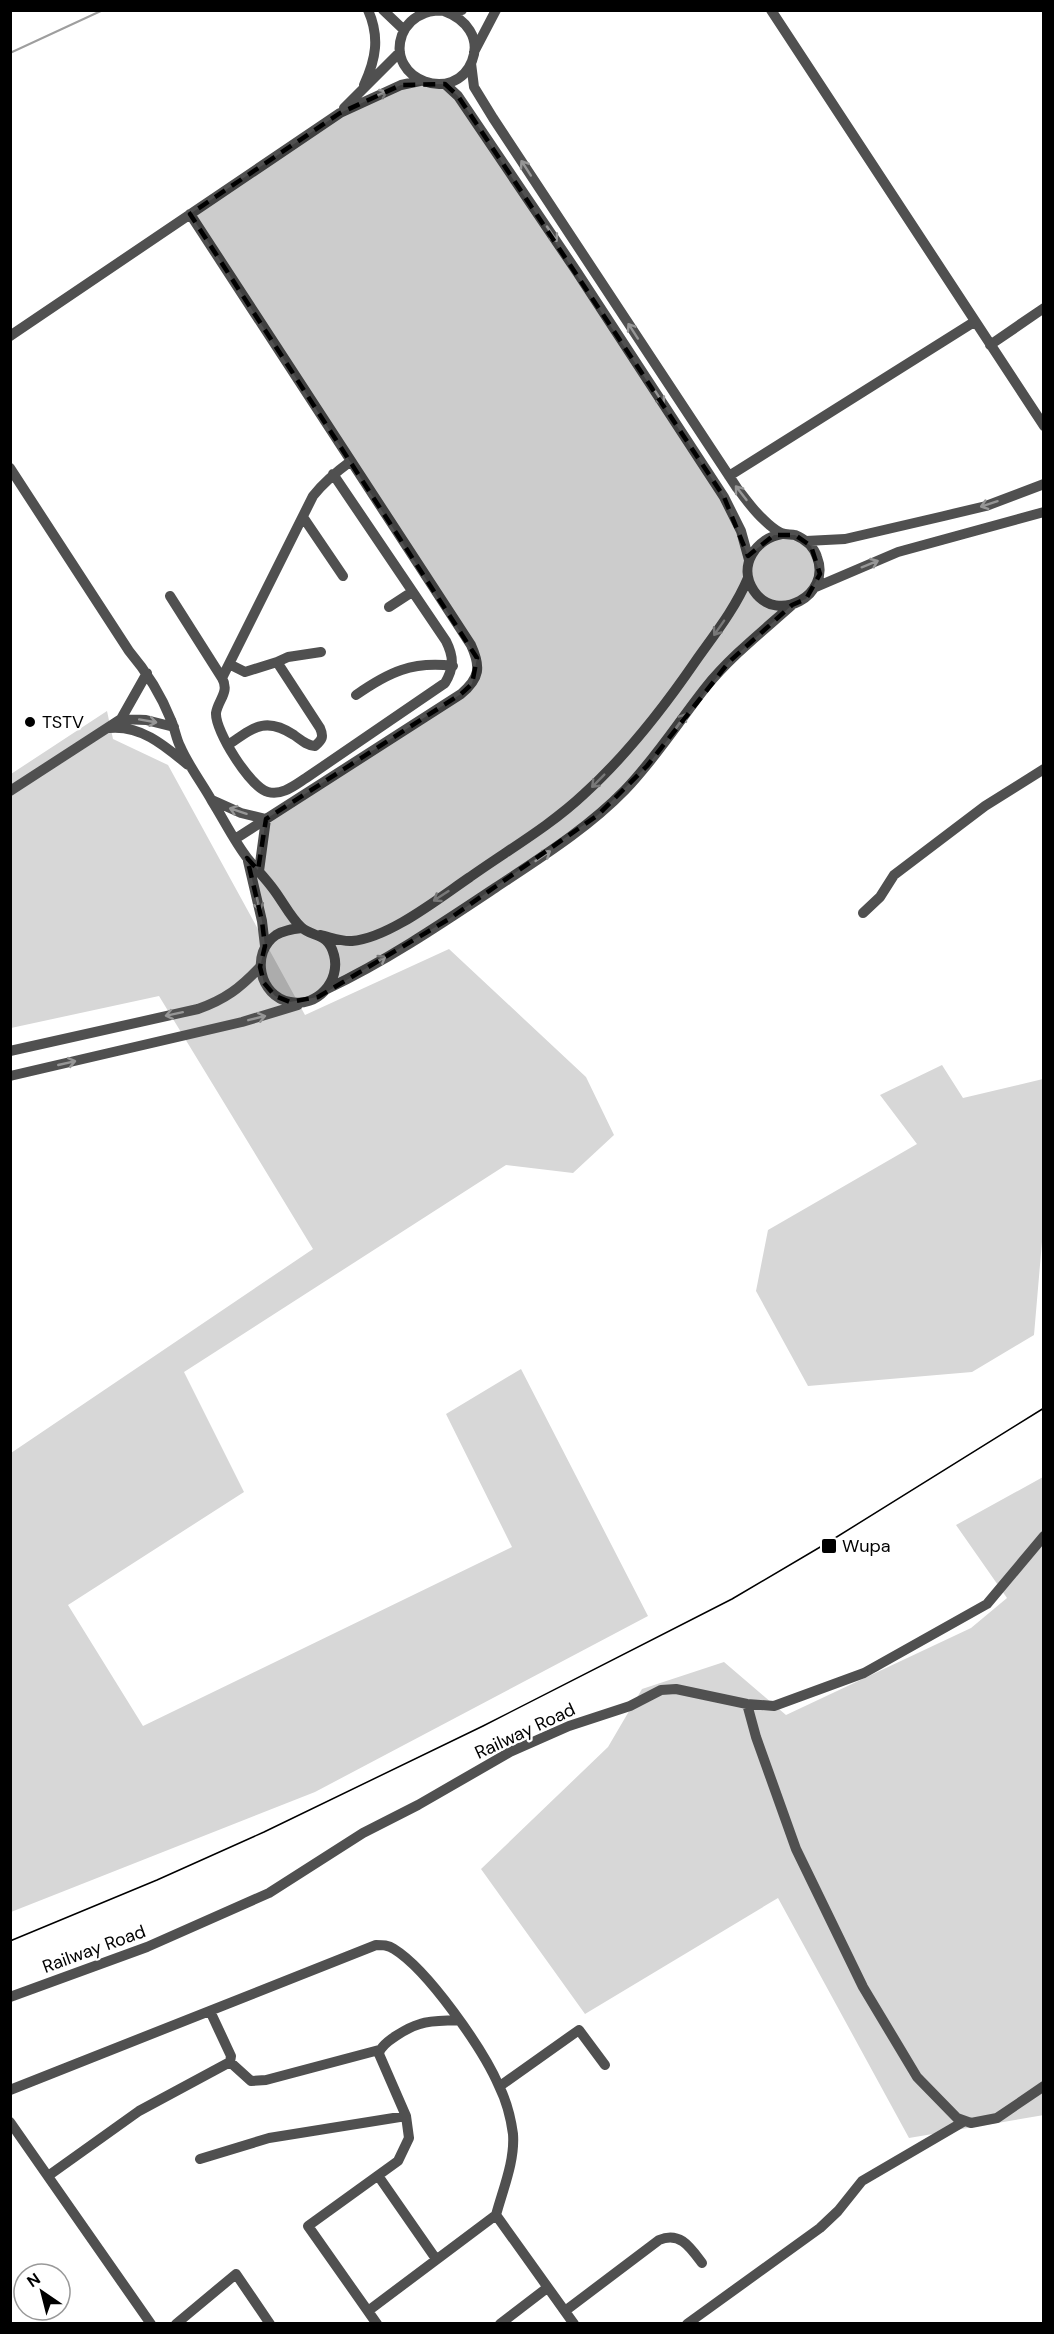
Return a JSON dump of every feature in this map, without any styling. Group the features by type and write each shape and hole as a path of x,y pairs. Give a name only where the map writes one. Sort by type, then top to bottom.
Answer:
{"street":[{"path":"361,91 373,64 376,49 376,36 368,10"},
{"path":"383,10 404,30"},
{"path":"462,10 433,11 422,14 404,30 400,40 403,62 410,73 420,81 432,85 445,84 456,80 465,72 496,10"},
{"path":"771,10 1044,426"},
{"path":"444,11 464,21 470,30 474,41 474,87 493,118 729,476 762,519 782,534"},
{"path":"340,113 400,52"},
{"path":"10,336 340,113 401,85 420,81"},
{"path":"265,946 275,936 288,929 302,928 320,935 348,941 368,939 385,933 556,817 583,795 629,750 649,726 726,618 748,578 749,560 741,531 724,497 478,125 458,96 445,84"},
{"path":"189,214 471,645 477,658 478,671 472,684 461,694 235,839"},
{"path":"990,345 1044,309"},
{"path":"729,476 974,322"},
{"path":"222,678 313,496 324,481 351,461"},
{"path":"10,468 129,651 147,673 174,727 180,747 247,858 302,928"},
{"path":"170,596 225,684 224,697 216,712 220,733 255,785 267,792 287,790 445,683 453,666 451,651 446,641 333,474"},
{"path":"806,541 845,539 986,506 1044,484"},
{"path":"816,587 898,552 1044,512"},
{"path":"303,518 343,576"},
{"path":"10,1076 242,1022 307,1002 449,919 569,839 624,791 647,766 721,670 792,605 806,599 816,587 820,574 818,558 806,541 795,535 774,535 762,541 749,560"},
{"path":"748,578 758,596 770,604 792,605"},
{"path":"389,607 412,592"},
{"path":"231,664 245,672 288,657 321,652"},
{"path":"228,745 253,728 268,724 276,726 308,745 315,746 322,740 323,734 320,728 277,662"},
{"path":"356,694 374,682 405,668 432,663 453,666"},
{"path":"10,791 121,719 147,673"},
{"path":"121,719 146,720 174,727"},
{"path":"106,729 120,728 141,732 153,738 192,769"},
{"path":"863,913 880,897 894,875 985,806 1044,769"},
{"path":"212,799 241,813 266,819"},
{"path":"259,871 266,819"},
{"path":"247,858 262,921 265,946 260,967 264,983 275,996 290,1002 307,1002"},
{"path":"320,935 329,944 334,955 334,973 327,989"},
{"path":"10,1051 198,1009 217,1002 239,988 260,967"},
{"name":"Railway Road","path":"10,1997 147,1947 269,1893 363,1833 510,1752 569,1726 630,1706 661,1690 676,1689 747,1704 774,1706 864,1673 987,1604 1044,1536"},
{"path":"747,1704 756,1737 796,1849 863,1987 917,2076 963,2122"},
{"path":"10,2090 376,1945 393,1948 404,1956 437,1990 475,2043 500,2086 511,2124 513,2145 496,2214 368,2311"},
{"path":"210,2011 231,2056 230,2062"},
{"path":"230,2062 251,2081 266,2080 379,2050 394,2037 420,2024 459,2019"},
{"path":"500,2086 579,2030 605,2065"},
{"path":"377,2324 308,2226 379,2177 398,2161 409,2138 406,2116 379,2050"},
{"path":"48,2176 139,2111 230,2062"},
{"path":"687,2324 820,2228 838,2211 862,2181 963,2122 979,2122 998,2118 1044,2086"},
{"path":"200,2159 269,2138 406,2116"},
{"path":"10,2122 151,2324"},
{"path":"379,2177 436,2259"},
{"path":"496,2214 574,2324"},
{"path":"565,2311 659,2240 668,2236 680,2239 702,2263"},
{"path":"176,2324 236,2274 270,2324"},
{"path":"500,2324 547,2288"}],"highlighted area":[{"path":"445,84 458,96 724,497 748,556 774,535 795,535 811,546 820,574 806,599 792,605 729,662 647,766 598,815 449,919 318,997 290,1002 275,996 264,983 260,967 265,946 262,921 247,858 258,870 266,819 461,694 472,684 477,658 190,214 340,113 401,85"}],"shaded area":[{"path":"107,711 113,739 168,765 305,1015 449,949 586,1077 614,1135 573,1173 506,1165 184,1372 244,1492 68,1605 143,1726 512,1547 446,1414 521,1369 648,1616 315,1792 11,1912 11,1453 313,1249 159,996 11,1028 11,774"},
{"path":"942,1065 963,1098 1043,1079 1043,1230 1034,1335 972,1372 808,1386 756,1291 768,1230 917,1144 880,1095"},
{"path":"1043,1477 1044,2115 909,2138 778,1898 585,2014 481,1869 608,1747 642,1689 724,1662 786,1715 971,1628 1007,1598 956,1525"}],"waterway":[{"path":"10,53 103,10"}],"tram line":[{"path":"10,1941 157,1880 264,1832 483,1726 732,1599 827,1543 1044,1408"}],"place":[{"name":"TSTV","path":"30,722"},
{"name":"Wupa","path":"829,1546"}]}
